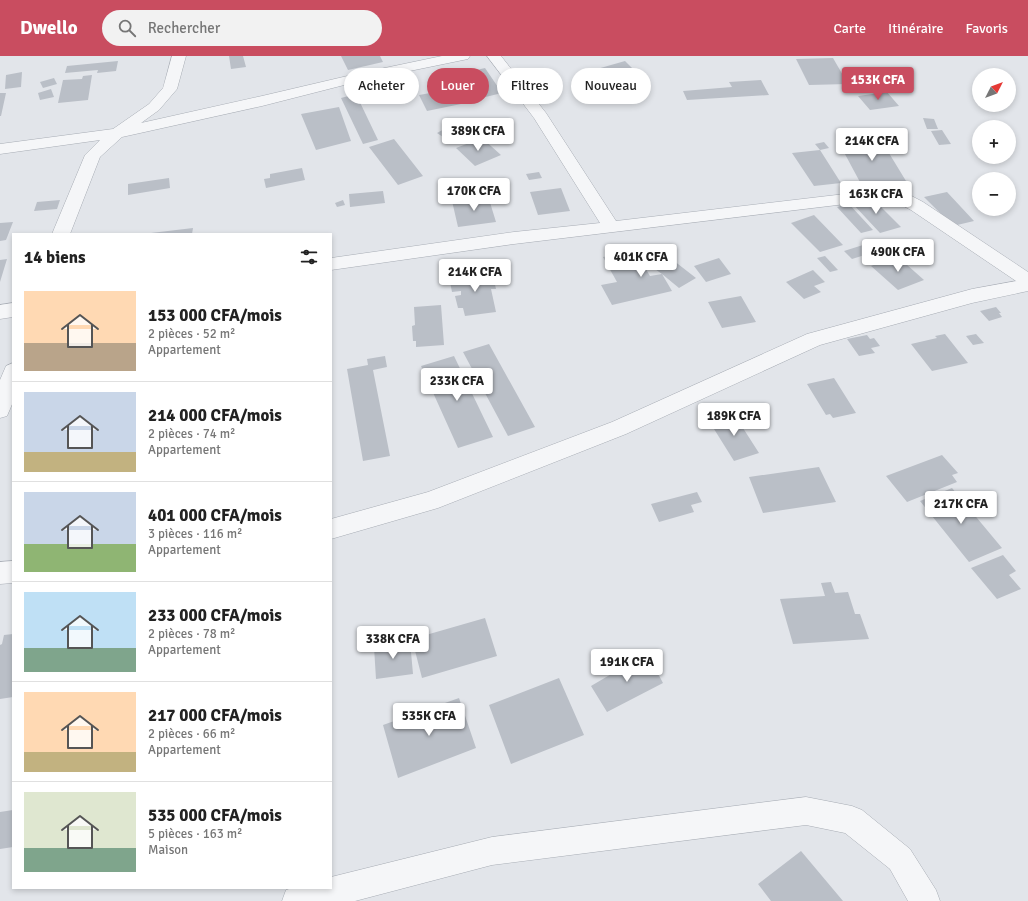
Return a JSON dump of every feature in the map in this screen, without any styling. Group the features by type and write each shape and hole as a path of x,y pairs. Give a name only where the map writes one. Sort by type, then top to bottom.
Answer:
{"street":[{"path":"61,233 93,155 117,133 154,107 170,89 179,56"},
{"path":"0,149 117,133 262,101 356,78 463,56"},
{"path":"494,56 541,116 611,227"},
{"path":"332,264 514,238 879,195 900,197 918,206 1022,277 1028,278"},
{"path":"332,529 430,501 619,428 814,339 972,296 1028,285"},
{"path":"0,312 12,310"},
{"path":"0,410 12,374"},
{"path":"0,573 12,572"},
{"path":"297,901 492,851 806,811 852,820 900,859 925,901"}],"building":[{"path":"229,56 243,56 246,67 231,69"},
{"path":"341,56 380,56 383,62 357,68 347,68"},
{"path":"833,58 848,84 809,85 796,59"},
{"path":"118,61 116,71 97,73 98,70 65,73 67,66"},
{"path":"625,61 632,68 600,68"},
{"path":"22,72 21,87 5,89 6,75"},
{"path":"489,74 497,86 497,94 489,96"},
{"path":"92,75 88,100 58,103 63,80 82,79 83,76"},
{"path":"54,78 57,84 43,88 40,82"},
{"path":"761,80 769,95 687,100 683,91 732,87 729,82"},
{"path":"51,89 54,97 40,100 38,93"},
{"path":"887,92 899,106 870,110 858,96"},
{"path":"0,93 6,93 1,116 0,116"},
{"path":"427,94 427,104 461,104 427,111 419,95"},
{"path":"344,97 344,104 361,104 378,140 363,144 341,98"},
{"path":"339,107 351,141 316,150 301,114"},
{"path":"923,118 934,119 938,129 927,129"},
{"path":"446,128 455,134 446,139 437,133"},
{"path":"942,130 951,144 939,145 931,131"},
{"path":"482,138 501,155 475,166 456,148"},
{"path":"394,139 423,176 398,185 369,147"},
{"path":"881,140 906,181 861,184 839,143"},
{"path":"824,142 829,148 820,150 815,144"},
{"path":"820,150 841,183 814,186 792,153"},
{"path":"302,168 305,180 266,188 264,179 270,178 270,174"},
{"path":"539,172 542,178 529,180 526,174"},
{"path":"169,178 170,188 128,195 128,184"},
{"path":"561,188 570,211 538,215 530,192"},
{"path":"383,191 385,203 350,207 349,194"},
{"path":"947,192 974,221 953,226 924,197"},
{"path":"488,196 496,222 458,227 452,201"},
{"path":"871,197 901,227 880,233 852,203"},
{"path":"60,200 57,209 34,211 37,202"},
{"path":"343,200 345,205 337,207 335,203"},
{"path":"849,204 873,230 861,233 837,207"},
{"path":"814,215 843,245 820,252 791,223"},
{"path":"13,222 6,240 0,241 0,223"},
{"path":"193,228 192,233 151,233"},
{"path":"863,245 871,253 852,259 844,251"},
{"path":"635,251 650,276 662,274 672,291 612,305 601,285 617,282 603,257"},
{"path":"825,256 838,270 830,272 817,258"},
{"path":"897,256 924,280 898,290 871,266"},
{"path":"669,257 696,278 679,288 652,267"},
{"path":"719,258 731,274 706,282 694,266"},
{"path":"7,259 0,282 0,260"},
{"path":"813,270 825,282 814,286 821,292 804,299 786,282"},
{"path":"492,271 496,289 491,289 496,312 465,316 463,308 458,308 455,296 461,295 461,291 452,292 449,277"},
{"path":"741,296 756,322 722,328 708,302"},
{"path":"441,305 444,345 416,347 416,341 413,341 412,326 415,325 414,307"},
{"path":"996,307 1001,313 999,313 1002,317 989,321 980,311"},
{"path":"945,334 968,363 932,371 911,344 937,338 935,336"},
{"path":"976,334 984,343 973,345 966,336"},
{"path":"867,335 870,339 874,338 880,346 871,348 875,353 859,356 847,339"},
{"path":"489,344 535,427 508,436 463,352"},
{"path":"385,356 387,367 373,370 390,456 363,461 347,369 368,365 367,359"},
{"path":"454,356 493,437 458,448 421,366"},
{"path":"834,378 856,413 833,418 830,414 826,415 807,384"},
{"path":"734,414 759,453 734,461 709,421"},
{"path":"942,455 958,473 952,475 957,482 907,502 886,476"},
{"path":"819,467 836,502 763,513 749,477"},
{"path":"952,488 1002,548 969,562 920,501"},
{"path":"697,492 702,502 691,505 694,512 659,522 651,504"},
{"path":"1003,555 1016,571 1009,575 1021,589 997,599 971,568"},
{"path":"831,582 835,593 848,592 855,614 860,614 869,639 793,644 780,599 825,596 821,583"},
{"path":"485,618 497,656 422,678 412,639"},
{"path":"12,634 12,697 0,699 0,645 2,644 4,635"},
{"path":"410,641 413,674 376,679 374,647"},
{"path":"647,653 663,683 607,712 591,686"},
{"path":"559,678 584,735 511,764 489,705"},
{"path":"459,698 476,748 398,778 383,725"},
{"path":"12,810 12,847 0,849 0,812"},
{"path":"801,851 843,901 771,901 758,884"}]}
